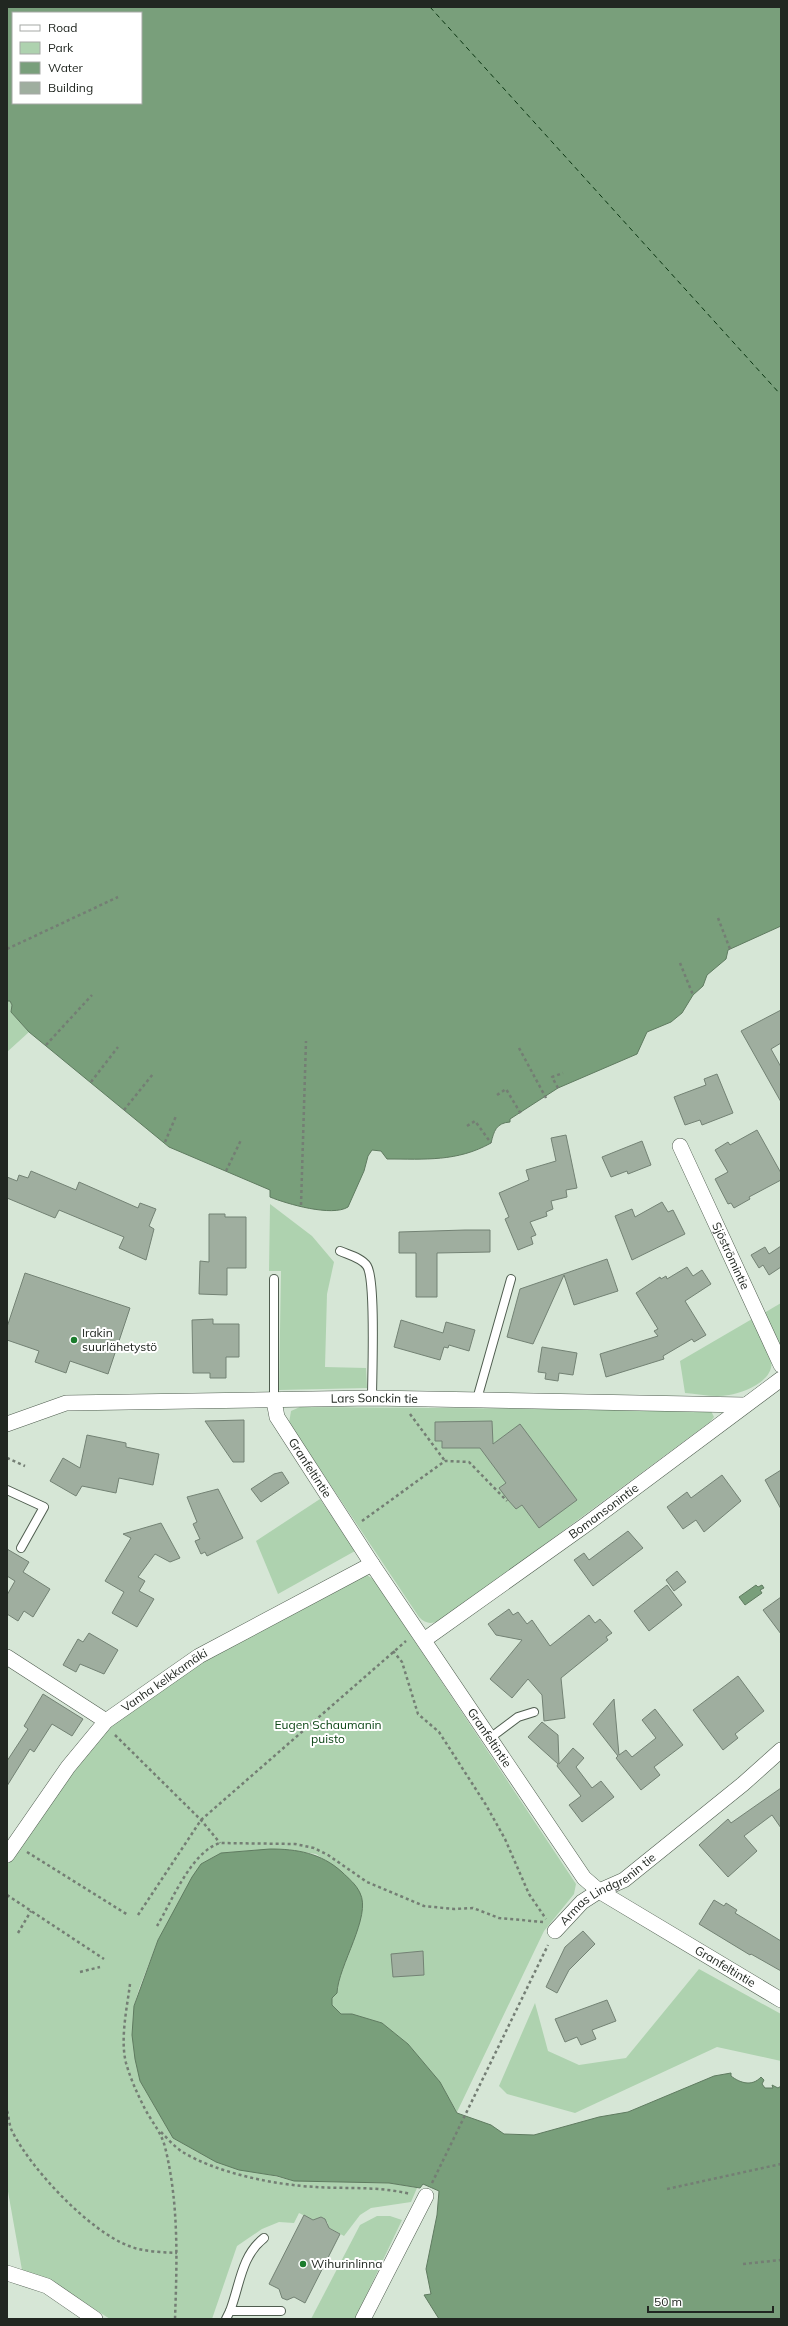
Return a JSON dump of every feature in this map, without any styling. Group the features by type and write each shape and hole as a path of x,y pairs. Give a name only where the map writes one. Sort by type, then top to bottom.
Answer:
{"street":[{"name":"Sjöströmintie","path":"680,1146 781,1365"},
{"name":"Bomansonintie","path":"420,1636 577,1530 781,1379"},
{"name":"Lars Sonckin tie","path":"7,1424 66,1403 372,1398 745,1405"},
{"name":"Granfeltintie","path":"274,1400 277,1417 372,1564 584,1878 599,1891 781,2000"},
{"name":"Vanha kelkkamäki","path":"11,1849 68,1767 106,1721 199,1656 372,1564"},
{"path":"7,1657 106,1721"},
{"name":"Armas Lindgrenin tie","path":"552,1927 582,1902 599,1891 624,1880 743,1784 781,1750"},
{"path":"363,2319 422,2193"},
{"path":"7,2273 47,2286 95,2319"}],"lane":[{"path":"340,1251 362,1261 368,1267 372,1292 372,1398"},
{"path":"274,1279 274,1400"},
{"path":"477,1399 511,1279"},
{"path":"7,1490 44,1507 21,1548"},
{"path":"490,1738 518,1717 534,1712"},
{"path":"226,2319 230,2311 243,2266 254,2246 264,2238"},
{"path":"230,2311 281,2311"}],"path":[{"path":"7,948 118,897"},
{"path":"718,918 730,949"},
{"path":"680,963 693,995"},
{"path":"46,1045 92,995"},
{"path":"301,1205 306,1041"},
{"path":"90,1082 118,1047"},
{"path":"519,1048 546,1098"},
{"path":"558,1088 552,1077 562,1073"},
{"path":"124,1110 153,1074"},
{"path":"497,1095 506,1089 521,1114"},
{"path":"165,1142 176,1116"},
{"path":"467,1126 475,1121 491,1143"},
{"path":"226,1171 241,1140"},
{"path":"404,1399 411,1415 445,1461"},
{"path":"7,1458 25,1466"},
{"path":"350,1530 445,1461 469,1462 507,1501"},
{"path":"138,1914 201,1820 393,1651 420,1636"},
{"path":"393,1651 402,1662 418,1714 439,1732 486,1805 505,1839 529,1894 552,1927"},
{"path":"106,1721 113,1732 201,1820 220,1843"},
{"path":"157,1926 195,1862 209,1847 220,1843 295,1844 314,1848 328,1855 367,1882 424,1906 454,1909 473,1908 498,1918 552,1927"},
{"path":"11,1849 128,1915"},
{"path":"7,1895 104,1959"},
{"path":"18,1933 31,1911"},
{"name":"Armas Lindgrenin tie","path":"422,2193 476,2092 552,1927"},
{"path":"80,1972 100,1967"},
{"path":"130,1984 124,2036 126,2061 144,2106 160,2132 165,2149 176,2224 178,2253 175,2319"},
{"path":"7,2110 12,2130 30,2160 80,2214 128,2246 139,2250 178,2253"},
{"path":"160,2132 180,2150 201,2162 253,2178 314,2187 422,2193"},
{"path":"667,2189 781,2164"},
{"path":"743,2264 781,2260"}],"green space":[{"path":"7,1001 10,1001 12,1006 11,1012 29,1032 7,1052"},
{"path":"270,1204 312,1236 334,1262 327,1294 325,1367 366,1368 367,1388 279,1390 281,1271 269,1271"},
{"path":"781,1303 781,1352 764,1313"},
{"path":"752,1319 770,1354 771,1359 769,1373 764,1379 751,1388 724,1396 685,1393 680,1361"},
{"path":"300,1407 704,1410 711,1411 714,1417 710,1422 444,1619 437,1622 428,1623 419,1617 289,1423 291,1411"},
{"path":"320,1499 355,1551 278,1594 256,1541"},
{"name":"Eugen Schaumanin puisto","path":"367,1575 374,1580 576,1884 574,1894 544,1931 457,2112 440,2082 408,2044 382,2023 352,2014 341,2014 332,2005 332,1998 337,1993 338,1979 362,1909 339,1870 316,1854 284,1849 221,1853 201,1864 158,1940 134,2006 140,2081 173,2138 216,2162 294,2181 389,2183 417,2188 411,2202 371,2208 360,2215 344,2236 328,2227 328,2223 321,2217 315,2221 299,2213 294,2223 279,2222 262,2229 237,2246 212,2319 110,2319 57,2285 22,2270 7,2186 7,1865 64,1783 105,1733 124,1715 181,1674"},
{"path":"699,1969 781,2014 781,2061 717,2047 575,2113 507,2094 499,2086 535,2003 548,2051 579,2065 626,2058"},
{"path":"377,2216 390,2216 402,2220 355,2319 311,2319 360,2225"}],"water":[{"path":"7,7 781,7 781,926 728,950 726,959 707,975 703,986 693,995 682,1013 671,1022 647,1032 637,1054 558,1088 510,1119 510,1122 502,1124 496,1128 491,1143 466,1154 428,1159 387,1159 381,1151 372,1150 368,1156 364,1171 348,1207 341,1210 331,1211 298,1206 270,1197 270,1190 169,1147 29,1032 11,1012 12,1005 10,1001 7,1001"},
{"path":"756,1585 758,1587 762,1585 764,1588 760,1590 762,1593 745,1605 739,1597"},
{"path":"270,1849 299,1851 317,1856 326,1860 352,1881 360,1893 362,1915 343,1969 337,1993 332,1998 332,2005 341,2014 352,2014 382,2023 408,2044 440,2082 457,2113 491,2125 504,2134 534,2135 599,2117 628,2112 714,2076 731,2073 731,2076 746,2083 754,2082 761,2077 764,2080 762,2084 765,2088 773,2088 772,2085 778,2088 781,2086 781,2319 439,2319 424,2295 431,2294 426,2269 437,2215 439,2191 423,2184 420,2188 389,2183 294,2181 277,2176 239,2170 216,2162 173,2138 140,2081 132,2035 134,2006 158,1940 192,1877 201,1864 221,1853"}],"building":[{"path":"781,1010 781,1043 771,1049 781,1067 781,1102 741,1031"},
{"path":"717,1074 733,1113 702,1125 700,1120 685,1125 674,1097 706,1085 704,1079"},
{"path":"757,1130 781,1173 781,1180 749,1197 750,1199 734,1208 731,1203 728,1204 715,1179 728,1172 715,1150 728,1142 730,1145"},
{"path":"566,1135 577,1188 566,1190 567,1197 551,1201 553,1209 546,1212 547,1216 530,1222 536,1235 531,1237 533,1244 518,1250 505,1219 509,1217 499,1193 529,1180 526,1170 556,1161 551,1138"},
{"path":"642,1141 651,1165 628,1174 627,1171 611,1177 602,1157"},
{"path":"31,1171 76,1190 79,1182 138,1208 140,1203 156,1209 149,1226 154,1229 146,1260 119,1248 124,1237 59,1210 55,1218 7,1198 7,1177 17,1181 19,1175 28,1178"},
{"path":"662,1202 668,1212 673,1210 685,1234 632,1260 615,1216 632,1209 635,1217"},
{"path":"209,1214 225,1214 225,1217 246,1217 246,1268 227,1268 227,1295 199,1294 200,1261 209,1262"},
{"path":"490,1230 490,1252 437,1253 437,1297 416,1297 416,1253 399,1253 399,1232"},
{"path":"781,1246 781,1267 769,1275 763,1265 759,1268 751,1255 765,1247 769,1254"},
{"path":"607,1259 618,1291 574,1305 564,1275 533,1344 507,1337 520,1289"},
{"path":"687,1267 693,1276 702,1270 711,1284 685,1301 706,1335 694,1342 692,1339 663,1356 664,1359 606,1377 600,1354 658,1336 654,1331 658,1329 636,1293 660,1277 661,1279 666,1276 667,1279"},
{"path":"25,1273 130,1308 108,1374 70,1361 66,1373 35,1362 39,1351 7,1340 7,1327"},
{"path":"213,1319 213,1324 239,1324 239,1357 226,1357 226,1378 210,1378 210,1373 193,1373 192,1320"},
{"path":"401,1320 443,1333 446,1322 475,1330 469,1351 449,1345 448,1348 444,1347 440,1360 394,1347"},
{"path":"542,1347 577,1353 573,1375 559,1373 558,1381 545,1379 546,1373 538,1372"},
{"path":"244,1420 244,1462 233,1462 205,1421"},
{"path":"492,1421 493,1444 520,1424 577,1500 539,1528 522,1505 516,1509 499,1488 506,1483 480,1448 442,1448 442,1441 435,1441 435,1422"},
{"path":"87,1435 126,1443 126,1447 159,1454 153,1485 119,1478 116,1493 82,1486 76,1496 50,1481 63,1458 80,1468"},
{"path":"781,1470 781,1509 765,1480"},
{"path":"282,1472 289,1483 261,1502 251,1489 274,1474"},
{"path":"722,1475 741,1501 704,1532 696,1520 683,1529 667,1507 687,1492 691,1498"},
{"path":"218,1489 243,1538 207,1556 205,1552 201,1554 195,1541 200,1539 193,1524 197,1522 187,1497"},
{"path":"161,1523 180,1558 170,1562 155,1554 138,1577 145,1581 139,1591 154,1599 137,1627 112,1613 124,1592 105,1581 131,1538 123,1534"},
{"path":"628,1531 643,1548 593,1586 574,1560 584,1553 589,1560"},
{"path":"7,1549 29,1562 23,1572 50,1589 33,1617 24,1611 18,1621 7,1614 7,1595 15,1581 7,1576"},
{"path":"677,1571 686,1582 674,1591 666,1580"},
{"path":"667,1585 682,1605 649,1631 634,1611"},
{"path":"781,1597 781,1634 763,1610"},
{"path":"509,1609 513,1615 518,1612 527,1624 532,1620 550,1646 589,1615 595,1623 600,1619 612,1633 606,1637 608,1640 561,1678 565,1718 544,1721 542,1695 528,1679 512,1698 490,1679 522,1640 496,1635 488,1624"},
{"path":"89,1633 118,1650 104,1674 80,1664 76,1672 63,1665 78,1639 83,1642"},
{"path":"738,1676 764,1711 735,1734 738,1738 723,1750 693,1710"},
{"path":"43,1694 83,1719 72,1736 52,1724 34,1752 30,1749 7,1786 7,1761 28,1729 24,1726"},
{"path":"614,1699 619,1755 626,1750 632,1757 656,1738 642,1720 655,1709 683,1745 654,1767 660,1775 641,1790 616,1758 618,1756 593,1724"},
{"path":"542,1722 558,1735 559,1764 573,1748 584,1758 576,1767 592,1788 601,1781 614,1797 582,1822 569,1805 581,1796 557,1766 558,1764 528,1737"},
{"path":"781,1788 781,1828 772,1815 744,1836 757,1851 728,1877 699,1845 728,1819 731,1823"},
{"path":"714,1900 724,1906 726,1903 737,1910 735,1913 781,1941 781,1971 751,1954 750,1955 699,1924"},
{"path":"583,1931 595,1944 569,1970 557,1993 546,1987 565,1947"},
{"path":"423,1951 424,1975 393,1977 391,1954"},
{"path":"607,2000 616,2021 592,2030 596,2039 581,2045 577,2037 565,2042 555,2019"},
{"name":"Wihurinlinna","path":"304,2215 313,2220 321,2217 325,2219 329,2228 340,2234 305,2303 294,2297 287,2300 282,2298 279,2289 269,2284"}],"ferry route":[{"path":"430,7 781,395"}],"place":[{"name":"Irakin suurlähetystö","path":"74,1340"},
{"name":"Wihurinlinna","path":"303,2264"}]}
